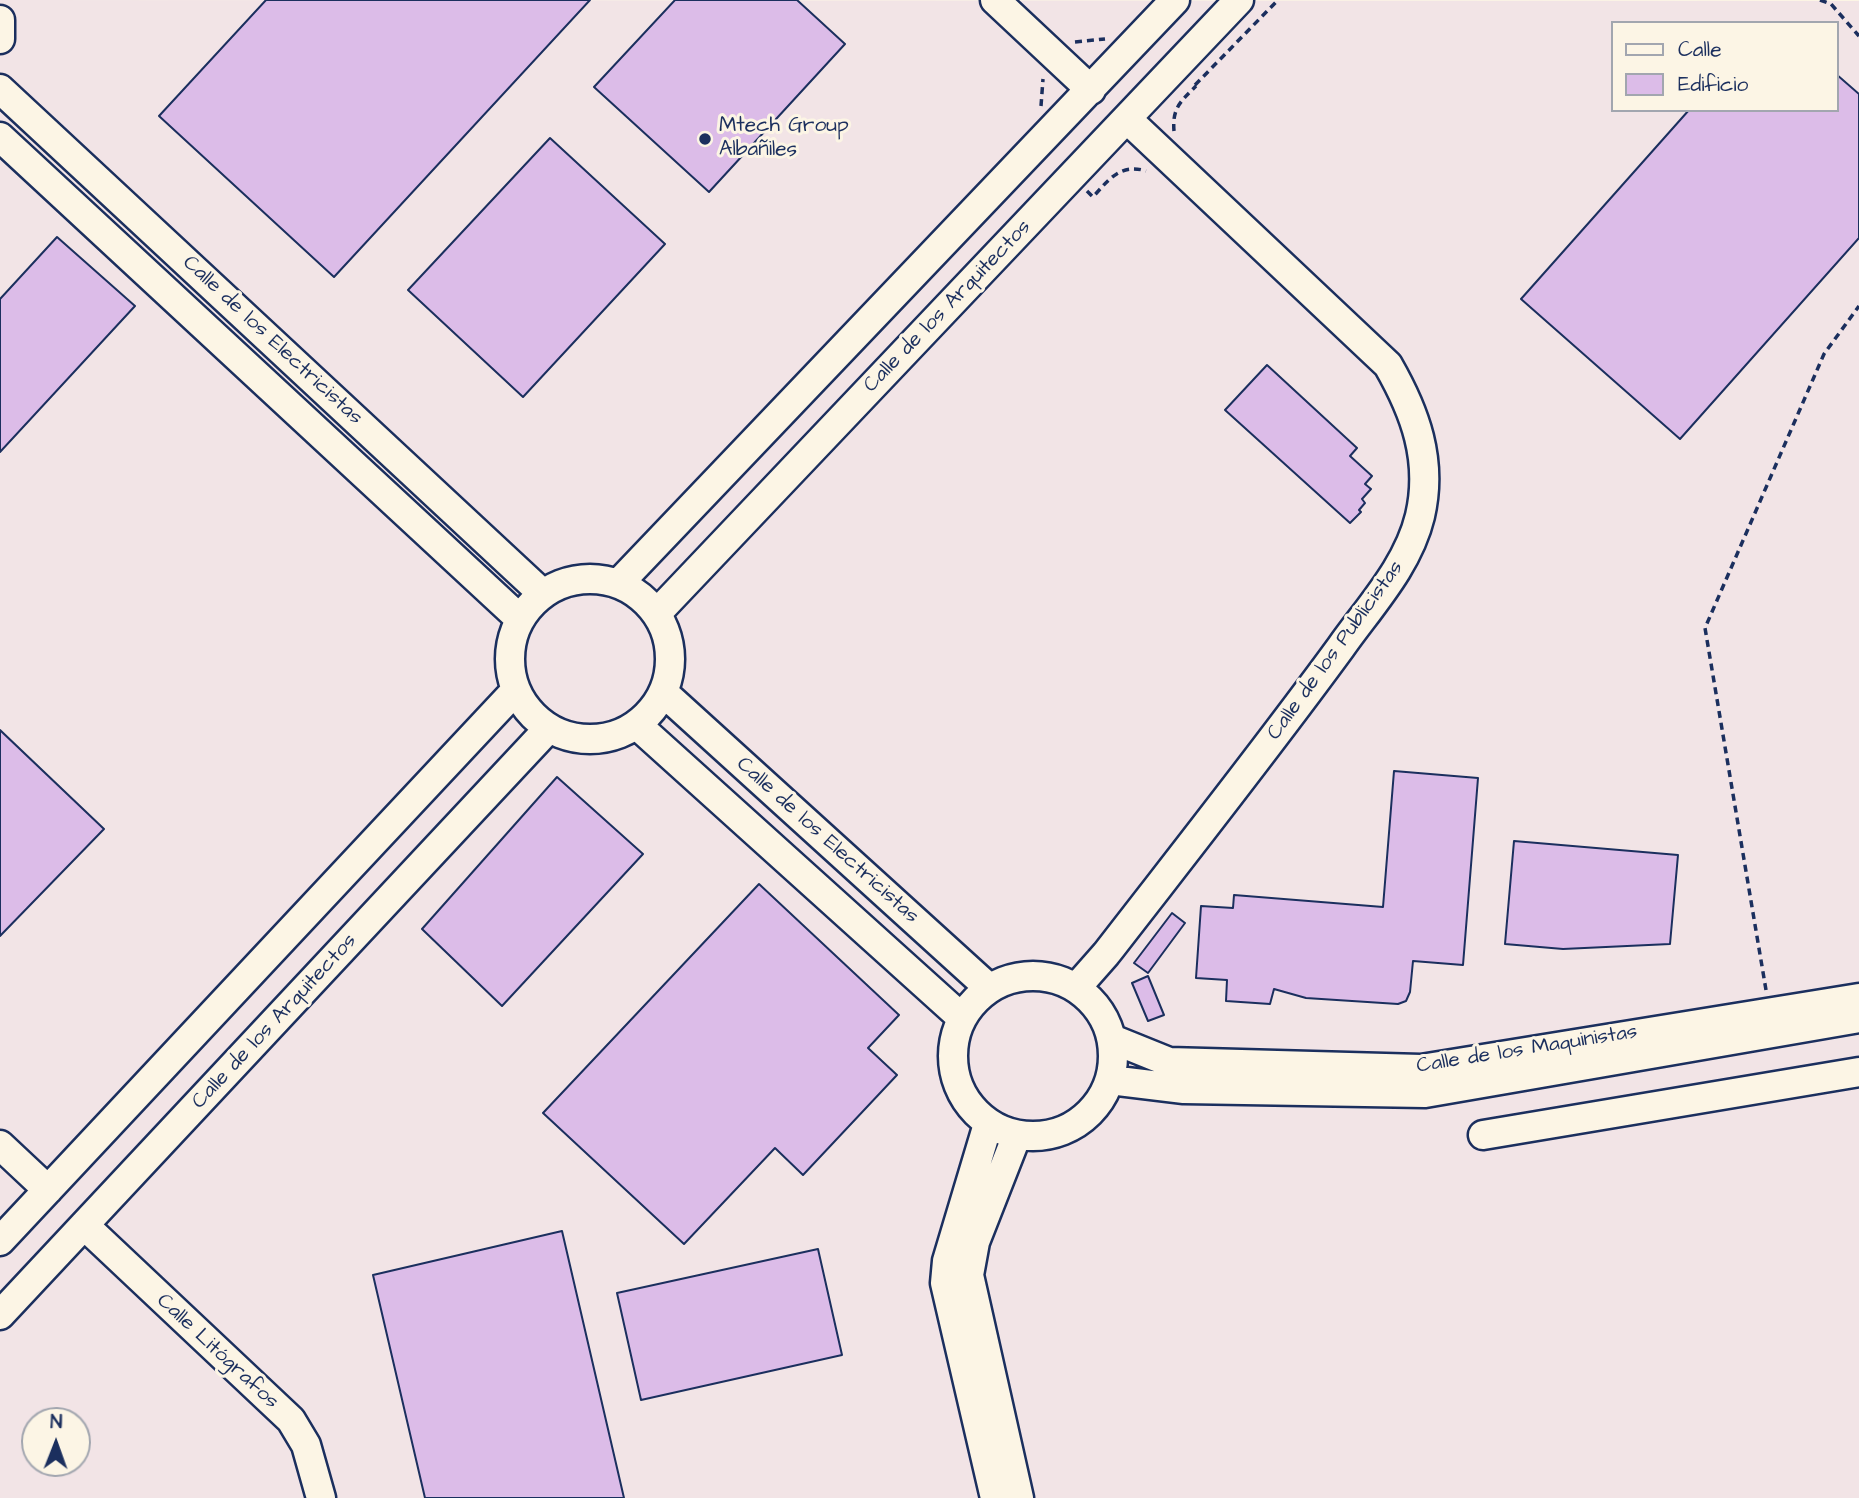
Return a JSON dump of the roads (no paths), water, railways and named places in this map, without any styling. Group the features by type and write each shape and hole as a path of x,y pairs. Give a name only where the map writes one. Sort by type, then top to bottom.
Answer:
{"street":[{"path":"995,0 1091,90"},
{"path":"619,583 1175,0"},
{"name":"Calle de los Arquitectos","path":"657,613 1239,0"},
{"path":"0,20 0,39"},
{"name":"Calle de los Electricistas","path":"0,89 543,594"},
{"name":"Calle de los Publicistas","path":"1076,988 1106,954 1304,697 1405,557 1420,515 1424,460 1410,404 1388,365 1127,119"},
{"name":"Calle de los Electricistas","path":"0,136 520,619"},
{"path":"593,578 619,583 640,596 657,613 669,639 671,666 664,693 637,725 616,736 593,740 570,737 549,729 529,712 516,690 510,666 511,642 520,619 543,594 567,582 593,578"},
{"path":"0,1241 516,690"},
{"name":"Calle de los Electricistas","path":"664,693 989,988"},
{"name":"Calle de los Electricistas","path":"637,725 962,1018"},
{"name":"Calle de los Arquitectos","path":"0,1315 549,729"},
{"path":"1032,975 1055,979 1076,988 1099,1010 1112,1039 1114,1060 1110,1080 1100,1101 1084,1119 1052,1134 1017,1135 988,1124 970,1108 958,1088 952,1064 953,1040 962,1018 974,1001 989,988 1010,979 1032,975"},
{"name":"Calle de los Maquinistas","path":"1112,1039 1169,1062 1422,1069 1859,998"},
{"name":"Calle de los Maquinistas","path":"1110,1080 1184,1089 1425,1093 1859,1018"},
{"path":"1483,1135 1859,1072"},
{"path":"988,1124 947,1261 945,1283 995,1498"},
{"path":"1017,1135 975,1242 970,1275 1019,1498"},
{"path":"0,1145 48,1190"},
{"name":"Calle Litógrafos","path":"84,1225 290,1420 306,1445 321,1498"}],"place":[{"name":"Mtech Group Albañiles","path":"705,139"}]}
